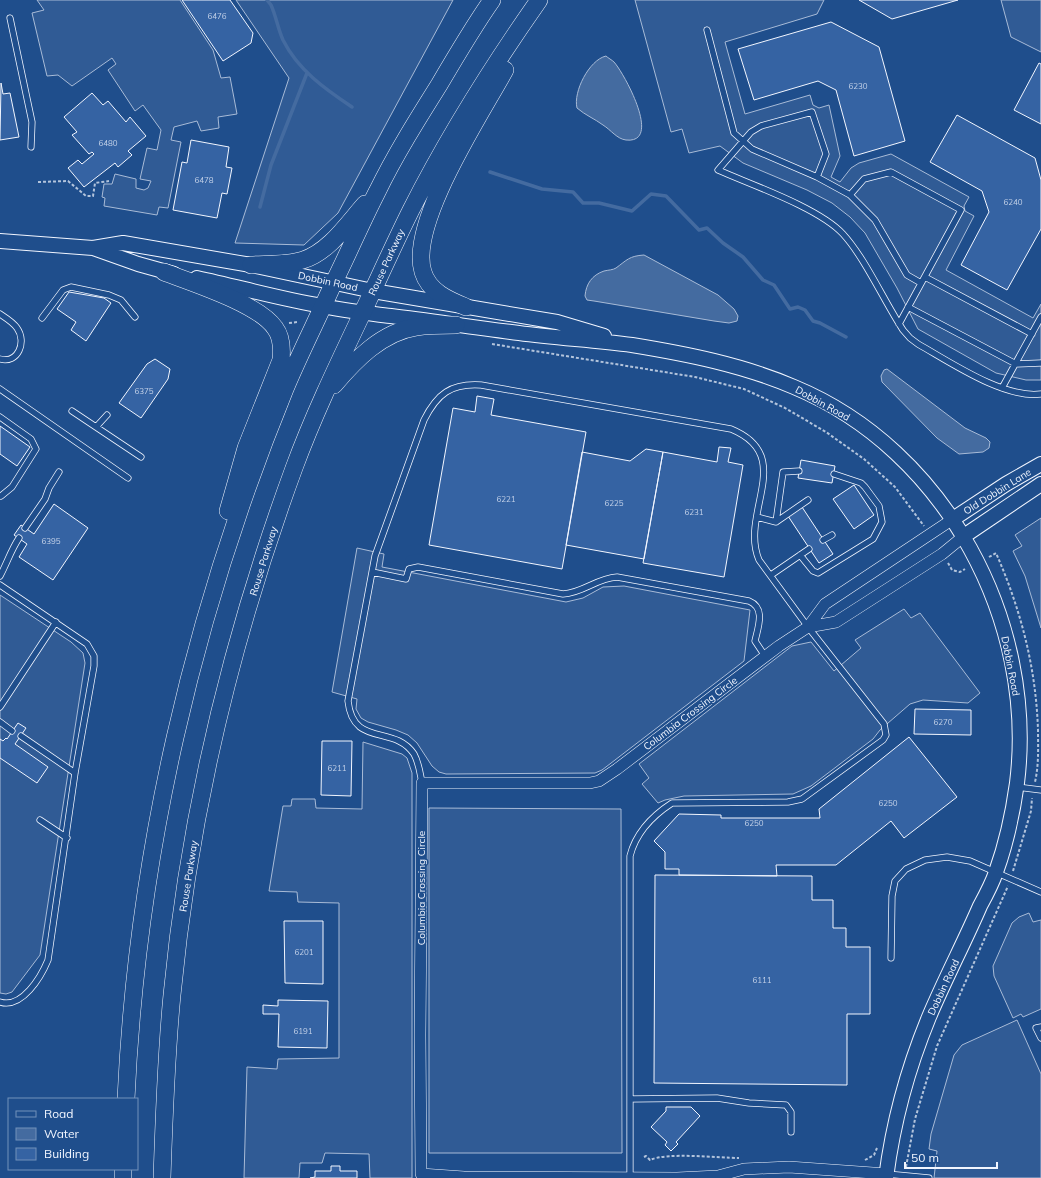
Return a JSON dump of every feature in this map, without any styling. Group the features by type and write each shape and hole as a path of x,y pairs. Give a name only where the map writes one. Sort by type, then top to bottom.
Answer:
{"main road":[{"path":"174,741 218,577 238,515 286,387 377,190 419,117 492,0"},
{"name":"Rouse Parkway","path":"162,1178 167,1050 180,921 197,820 212,747 254,588 295,466 321,400 411,209 453,134 511,40 539,0"},
{"path":"466,307 446,299 435,291 423,273 421,246 425,228 448,172 546,0"},
{"path":"251,265 292,262 315,254 342,230 377,190"},
{"path":"126,1098 133,991 142,918 156,830 193,648 227,512 246,448 281,360 282,350 276,329 264,315 164,272"},
{"path":"321,400 360,357 388,336 415,327 456,325"}],"street":[{"name":"Dobbin Road","path":"0,241 93,248 123,244 251,265 373,291 557,322 632,345"},
{"name":"Dobbin Road","path":"93,248 164,272 323,306 456,325 632,345 722,363 796,387 853,419 880,440 910,468 939,499 964,536 991,590 1012,662 1019,705 1020,735 1016,787 996,873 930,1016 910,1067 886,1176"},
{"name":"Old Dobbin Lane","path":"953,519 1006,484 1041,464"},
{"name":"Old Dobbin Lane","path":"964,536 1041,484"},
{"name":"Columbia Crossing Circle","path":"886,1176 789,1167 744,1169 721,1177 421,1176 420,1027 422,783 590,783 598,780 618,769 765,656 808,627 825,604 953,519"},
{"name":"Columbia Crossing Circle","path":"808,627 836,622 942,554 964,536"}],"lane":[{"path":"10,18 32,122 31,147"},
{"path":"707,30 734,133 752,149 816,177 850,195 875,220 907,275 921,283"},
{"path":"816,177 826,154 812,112 761,126 751,132 718,170 798,206 842,233 852,246 899,324 910,338 918,344 1002,388 1024,394 1041,394"},
{"path":"850,195 864,179 891,172 961,210 899,324"},
{"path":"925,277 1032,334"},
{"path":"42,318 63,290 71,287 109,295 121,300 135,317"},
{"path":"908,307 1016,364 1041,363"},
{"path":"0,314 18,329 21,342 17,354 12,358 6,360 0,358"},
{"path":"1002,388 1041,317"},
{"path":"422,783 417,760 407,746 394,738 363,730 352,718 348,701 375,556 424,420 430,408 446,391 458,386 481,384 731,429 742,434 756,446 764,463 764,476 754,535 755,550 759,560 808,627 884,724 886,735 883,740 802,799 788,802 672,803 660,811 639,832 633,844 630,856 630,1177"},
{"path":"0,388 128,478"},
{"path":"72,411 142,457"},
{"path":"96,427 107,415"},
{"path":"0,417 31,439 36,450 12,487 1,496"},
{"path":"776,522 783,472 799,471"},
{"path":"25,528 45,499 48,488 59,472"},
{"path":"800,555 813,571 818,573 873,539 879,531 882,522 882,513 870,491 860,483 834,474"},
{"path":"757,517 776,522 808,500"},
{"path":"823,540 832,534"},
{"path":"0,576 8,561 11,550 19,538"},
{"path":"771,575 809,549"},
{"path":"372,572 406,579 409,568 418,567 563,594 577,592 604,578 617,577 749,601 754,603 759,610 760,616 755,641 765,656"},
{"path":"0,585 87,644 94,656 94,666 75,773 67,838 46,966 35,984 23,996 10,1003 0,1002"},
{"path":"0,707 56,622"},
{"path":"0,722 12,731"},
{"path":"21,736 75,773"},
{"path":"1016,787 1041,790"},
{"path":"40,820 67,838"},
{"path":"891,958 892,896 895,881 906,869 925,860 947,857 970,861 1041,892"},
{"path":"1041,1026 1036,1028 1041,1038"},
{"path":"630,1100 717,1098 749,1103 780,1103 786,1105 791,1112 791,1132"},
{"path":"886,1176 928,1178"}],"path":[{"path":"38,182 68,181 86,196 93,196 95,183 109,181"},
{"path":"284,324 298,322"},
{"path":"490,344 695,377 744,389 785,408 826,432 864,459 895,487 919,518"},
{"path":"952,570 960,572"},
{"path":"1017,862 1031,811"},
{"path":"908,1157 925,1081 937,1046 1005,894"}],"shaded area":[{"path":"37,0 180,0 213,50 221,78 230,77 237,114 218,117 219,128 201,131 197,121 174,127 171,140 181,142 168,208 159,207 157,215 104,206 105,198 102,197 104,184 112,184 115,174 136,179 136,188 144,190 148,188 151,181 140,179 147,148 157,150 161,130 143,105 135,111 108,70 116,64 112,58 72,86 58,75 47,76 32,13 44,10"},
{"path":"236,0 453,0 338,213 304,245 235,243 289,78"},
{"path":"635,0 824,0 817,14 725,42 745,114 810,95 813,105 819,108 829,105 840,156 831,177 840,182 851,168 859,163 891,154 969,197 964,206 965,211 974,216 946,270 1033,318 1041,304 1041,380 1026,380 996,373 918,329 897,288 865,233 850,217 832,203 807,190 743,163 720,146 689,153 682,129 671,132"},
{"path":"1001,0 1041,0 1041,52 1011,37"},
{"path":"1041,518 1041,628 1025,576 1013,551 1022,546 1015,535"},
{"path":"357,548 384,554 382,567 566,602 583,598 603,587 624,586 750,610 744,661 602,770 595,773 446,774 439,772 432,766 417,743 408,735 368,722 361,718 356,709 357,699 332,692"},
{"path":"0,595 71,642 83,653 85,663 40,955 12,992 6,994 0,993"},
{"path":"904,609 911,618 920,613 980,693 968,703 923,700 910,704 880,730 873,739 811,786 793,794 684,796 658,803 642,784 649,778 639,764 792,646 811,642 834,671 861,648 855,640"},
{"path":"363,742 402,754 407,758 412,773 412,1178 370,1178 369,1154 325,1153 322,1163 300,1163 299,1178 244,1178 247,1067 277,1069 278,1059 339,1058 339,903 298,902 297,892 269,891 283,806 291,806 292,799 315,799 316,808 362,809"},
{"path":"429,808 621,809 622,1153 429,1153"},
{"path":"1029,913 1033,922 1041,920 1041,1009 1023,1017 1021,1014 1013,1018 994,976 993,966 1012,923 1019,917"},
{"path":"1017,1020 1041,1074 1041,1178 934,1178 937,1151 929,1149 931,1134 954,1055 962,1045"}],"water":[{"path":"606,56 614,62 619,69 638,107 641,120 641,131 637,138 626,140 620,138 577,108 577,94 588,70 600,59"},
{"path":"644,255 718,295 734,309 738,316 737,321 729,323 714,321 587,300 585,296 588,284 596,275 604,271 615,269 631,257"},
{"path":"887,369 965,428 986,438 990,442 989,448 983,452 959,454 937,438 882,382 881,376 884,370"}],"building":[{"path":"182,0 230,0 253,33 251,43 223,61"},
{"path":"859,0 958,0 892,19"},
{"path":"831,22 879,47 905,141 854,156 836,90 818,81 754,100 738,49"},
{"path":"1039,63 1041,64 1041,124 1014,110"},
{"path":"1,83 3,94 10,93 19,137 0,140"},
{"path":"92,93 103,105 108,101 126,122 130,117 146,136 128,151 132,155 118,167 115,163 84,187 68,168 78,160 82,164 94,154 92,152 89,154 72,135 77,132 64,117"},
{"path":"957,115 1035,158 1041,180 1041,229 1007,290 961,265 989,212 982,191 930,162"},
{"path":"191,140 229,147 226,167 232,168 227,194 222,193 217,218 173,210 182,162 187,163"},
{"path":"69,292 104,298 111,303 86,341 71,330 76,322 57,309"},
{"path":"155,359 170,369 168,379 141,418 119,403 147,364"},
{"path":"477,396 494,399 491,415 586,432 562,569 429,545 453,408 475,412"},
{"path":"0,426 30,447 17,466 0,454"},
{"path":"719,447 731,448 728,462 743,465 724,577 643,563 663,452 717,462"},
{"path":"646,449 663,452 644,559 566,545 582,452 630,461"},
{"path":"801,460 835,466 832,483 798,478"},
{"path":"854,485 874,515 854,529 833,499"},
{"path":"54,504 88,528 53,580 19,557 27,544 14,535 21,525 34,534"},
{"path":"802,507 833,554 819,563 788,516"},
{"path":"915,709 971,710 971,735 914,734"},
{"path":"18,723 26,728 15,744 48,767 37,783 0,758 0,739 3,741 6,738 7,739"},
{"path":"909,737 957,797 904,838 891,821 836,865 776,865 777,876 679,875 679,869 665,869 665,852 654,841 679,814 721,815 721,818 820,818 819,809"},
{"path":"322,741 352,741 351,796 321,795"},
{"path":"655,875 812,876 812,900 833,900 833,928 846,928 846,947 870,947 870,1014 847,1014 847,1085 654,1083"},
{"path":"284,921 323,921 323,984 285,983"},
{"path":"278,1000 328,1001 327,1048 278,1047 279,1014 263,1014 263,1005 278,1006"},
{"path":"666,1107 691,1107 700,1116 676,1142 678,1144 671,1151 665,1145 667,1142 651,1127 666,1111"},
{"path":"331,1166 340,1166 340,1171 357,1171 357,1178 310,1178 315,1177 315,1171 331,1171"}],"waterway":[{"path":"267,0 273,9 283,40 296,61 322,86 352,107"},
{"path":"260,207 271,165 307,73"},
{"path":"490,172 542,189 573,192 583,203 599,203 632,211 651,194 666,196 699,230 707,228 723,243 743,257 763,280 774,285 790,309 798,307 805,310 813,321 820,323 846,337"}]}
